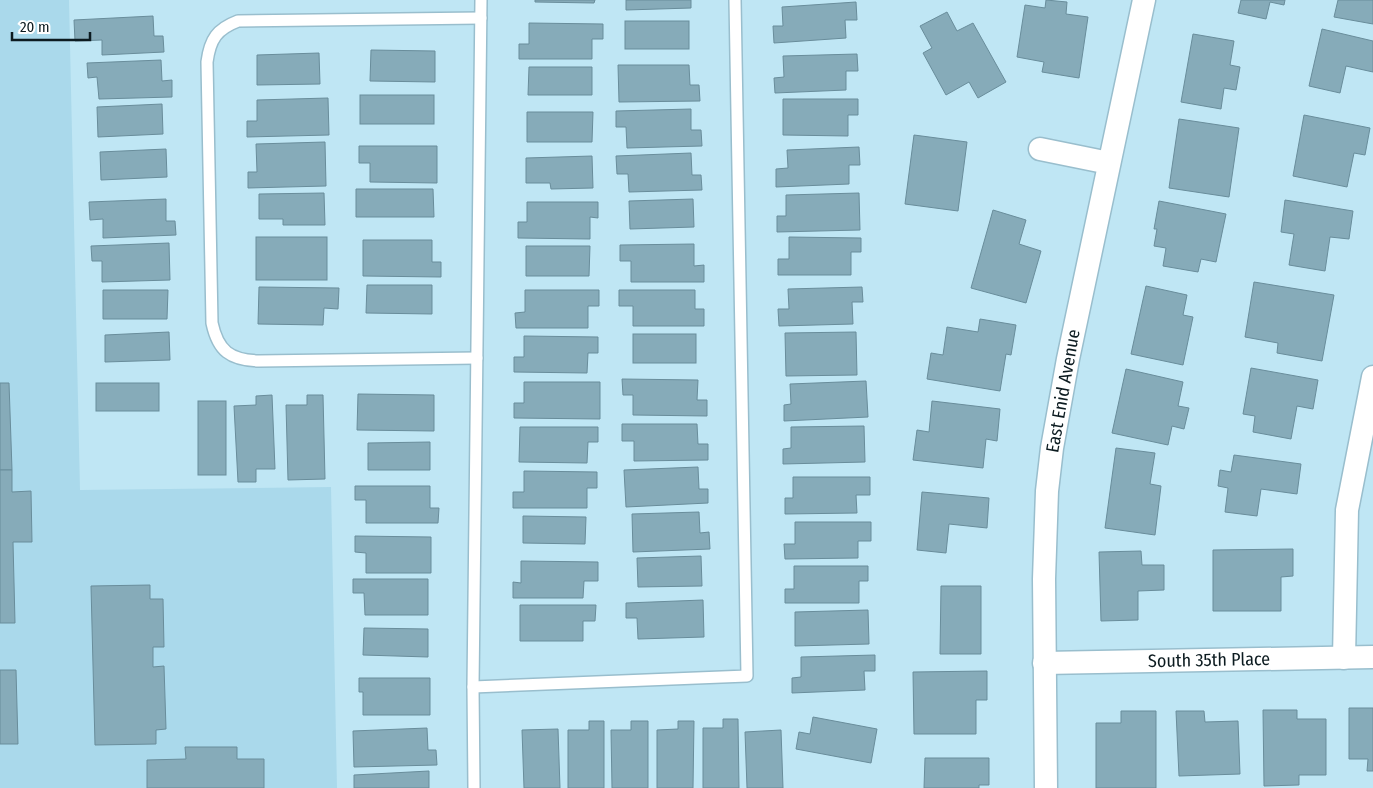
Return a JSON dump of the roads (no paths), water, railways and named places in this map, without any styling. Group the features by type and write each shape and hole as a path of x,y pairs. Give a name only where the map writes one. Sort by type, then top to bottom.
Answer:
{"street":[{"name":"East Enid Avenue","path":"1046,788 1044,664 1045,536 1052,448 1068,359 1144,0"},
{"path":"1040,149 1109,163"},
{"path":"1344,658 1347,510 1373,377"},
{"name":"South 35th Place","path":"1044,664 1373,657"}],"lane":[{"path":"474,788 473,687 481,0"},
{"path":"473,687 747,676 735,0"},
{"path":"477,358 259,361 237,358 226,352 219,344 212,323 207,62 212,41 218,32 227,25 238,21 481,18"}]}
